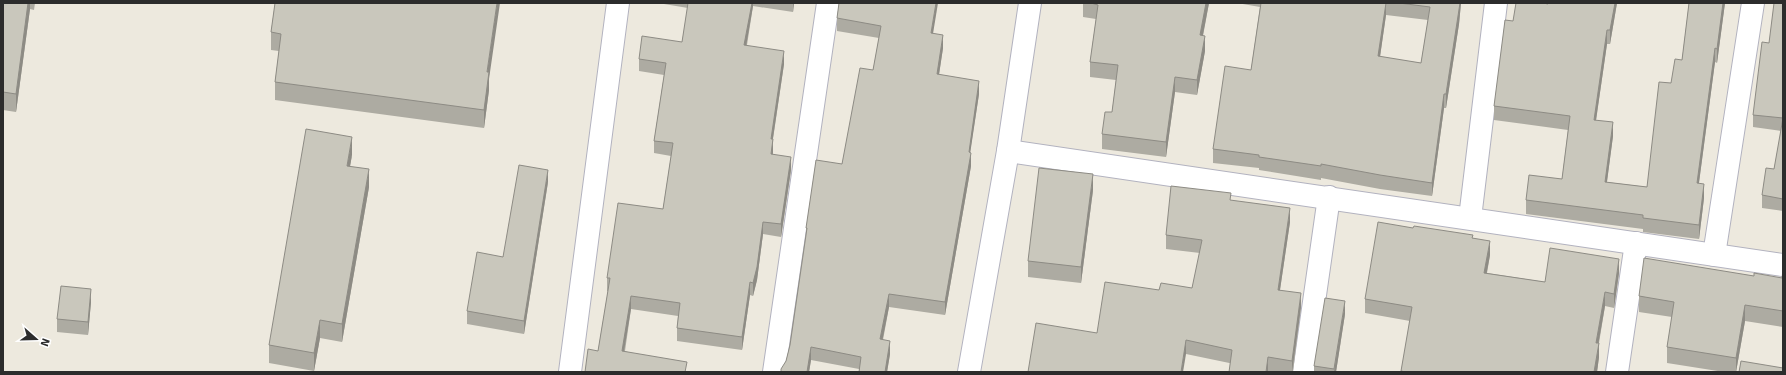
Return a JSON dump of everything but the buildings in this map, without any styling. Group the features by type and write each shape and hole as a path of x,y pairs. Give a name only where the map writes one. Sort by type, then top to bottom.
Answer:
{"street":[{"path":"570,372 618,3"},
{"path":"774,372 828,3"},
{"path":"969,372 1008,151 1030,3"},
{"path":"1470,218 1496,3"},
{"path":"1714,255 1753,3"},
{"path":"1008,151 1329,197 1783,265"},
{"path":"1304,372 1329,197"},
{"path":"1617,372 1636,243"}]}
